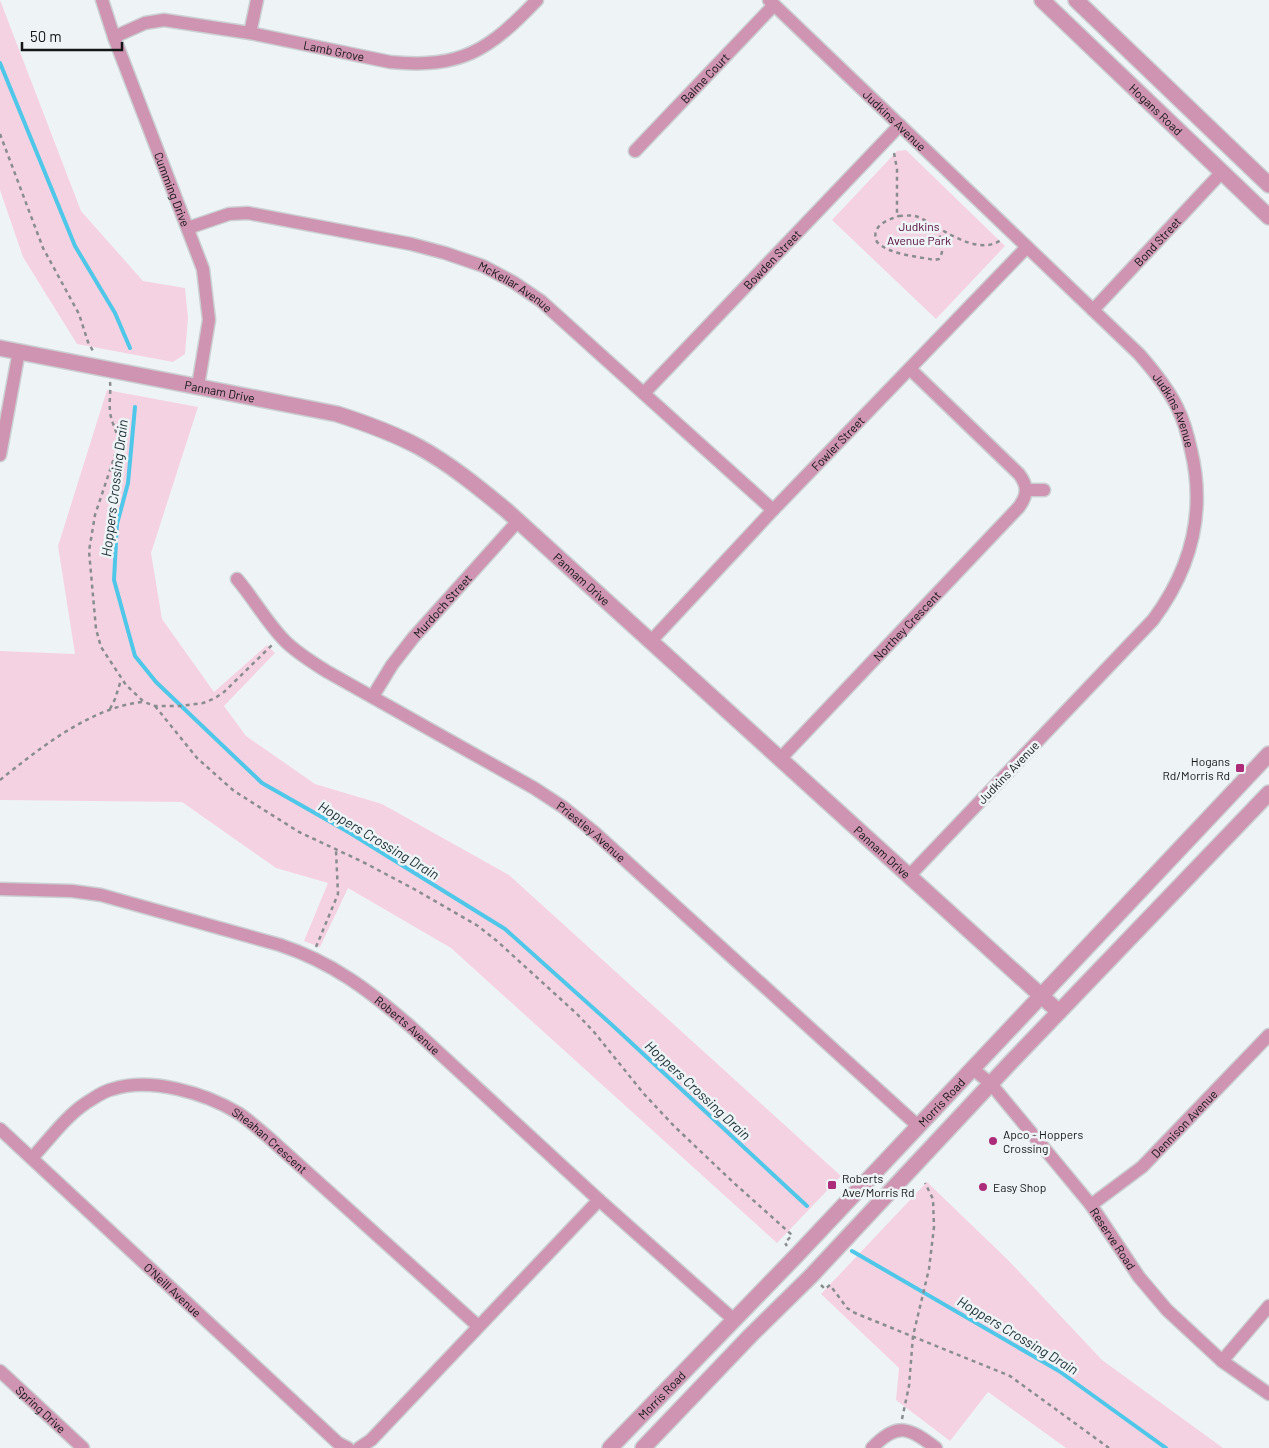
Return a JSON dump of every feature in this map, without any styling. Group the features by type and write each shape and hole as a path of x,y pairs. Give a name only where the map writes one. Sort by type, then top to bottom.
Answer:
{"street":[{"name":"Cumming Drive","path":"102,0 114,37 203,269 209,320 198,386"},
{"path":"250,33 257,0"},
{"name":"Lamb Grove","path":"114,37 145,23 164,20 250,33 390,62 414,64 441,63 463,57 490,43 518,20 537,0"},
{"name":"Hogans Road","path":"1042,0 1269,217"},
{"name":"Hogans Road","path":"1076,0 1269,185"},
{"name":"Judkins Avenue","path":"772,2 1140,354 1161,380 1178,408 1194,459 1198,489 1197,517 1192,544 1172,590 1153,620 909,876"},
{"name":"Balme Court","path":"635,150 772,2"},
{"name":"Bowden Street","path":"644,393 900,125"},
{"name":"Bond Street","path":"1092,310 1222,172"},
{"name":"McKellar Avenue","path":"188,228 229,214 248,214 411,244 483,266 513,282 541,301 773,510"},
{"name":"Fowler Street","path":"651,641 773,510 1027,247"},
{"name":"Pannam Drive","path":"0,348 338,414 372,425 419,447 467,478 518,521 1059,1012"},
{"path":"0,455 19,351"},
{"path":"910,369 1019,474 1027,490 1044,490"},
{"name":"Northey Crescent","path":"780,759 1019,507 1027,490"},
{"name":"Murdoch Street","path":"373,696 392,665 413,638 518,521"},
{"name":"Priestley Avenue","path":"237,579 286,642 305,657 326,671 534,788 563,807 594,832 918,1126"},
{"name":"Morris Road","path":"610,1448 797,1255 1269,754"},
{"name":"Morris Road","path":"642,1448 811,1276 1059,1012 1269,793"},
{"name":"Roberts Avenue","path":"0,889 72,891 101,895 298,951 345,975 380,1000 599,1200 733,1319"},
{"name":"Dennison Avenue","path":"1091,1205 1142,1167 1269,1035"},
{"name":"Reserve Road","path":"972,1068 991,1084 1091,1205 1145,1283 1167,1310 1222,1361 1269,1394"},
{"name":"Sheahan Crescent","path":"32,1158 73,1113 113,1088 129,1086 168,1087 191,1092 239,1114 268,1137 478,1326"},
{"name":"O'Neill Avenue","path":"0,1129 338,1443 348,1448"},
{"path":"360,1448 371,1440 599,1200"},
{"path":"1222,1361 1269,1306"},
{"path":"733,1319 750,1336"},
{"name":"Spring Drive","path":"0,1371 83,1448"},
{"path":"872,1448 889,1433 901,1429 912,1432 936,1448"}],"path":[{"path":"0,134 43,248 79,314 92,351 104,368 110,384 111,419 119,436 118,446 95,515 89,551 96,629 101,648 121,679 144,702 155,706 181,706 203,703 213,699 273,645"},
{"path":"894,153 898,169 897,217"},
{"path":"914,216 920,218 937,232 942,237 942,255 937,260 891,250 877,242 875,233 883,223 897,217 914,216"},
{"path":"937,232 940,228 982,246 992,245 1001,240"},
{"path":"110,709 121,679"},
{"path":"0,780 60,736 110,709 144,702"},
{"path":"155,706 197,758 234,792 290,827 414,888 478,926 496,941 583,1020 644,1094 674,1126 792,1235 785,1243 797,1255"},
{"path":"316,947 338,894 336,850"},
{"path":"901,1429 903,1410 909,1386 913,1336 929,1270 934,1227 933,1199 925,1183"},
{"path":"811,1276 825,1289 830,1285 851,1310 1010,1376 1109,1448"}],"green space":[{"path":"0,0 81,211 143,281 185,288 188,318 185,354 173,362 77,344 23,257 0,190"},
{"name":"Judkins Avenue Park","path":"906,150 1005,246 936,319 832,220 897,151"},
{"path":"107,390 198,407 151,553 162,619 214,692 267,645 275,653 224,706 246,736 315,784 382,804 509,875 841,1176 777,1243 451,948 348,888 320,947 304,941 328,883 276,868 182,802 0,800 0,651 75,654 58,546"},
{"path":"927,1182 1009,1261 1102,1360 1223,1448 1066,1448 988,1392 950,1441 896,1400 899,1368 821,1294"}],"waterway":[{"name":"Hoppers Crossing Drain","path":"0,63 75,246 115,313 130,348"},
{"name":"Hoppers Crossing Drain","path":"135,407 128,483 117,524 114,580 135,656 156,682 262,783 350,833 505,929 611,1024 807,1206"},
{"name":"Hoppers Crossing Drain","path":"852,1251 1059,1371 1166,1448"}],"place":[{"name":"Hogans Rd/Morris Rd","path":"1240,768"},
{"name":"Apco - Hoppers Crossing","path":"993,1141"},
{"name":"Roberts Ave/Morris Rd","path":"832,1185"},
{"name":"Easy Shop","path":"983,1187"}]}
